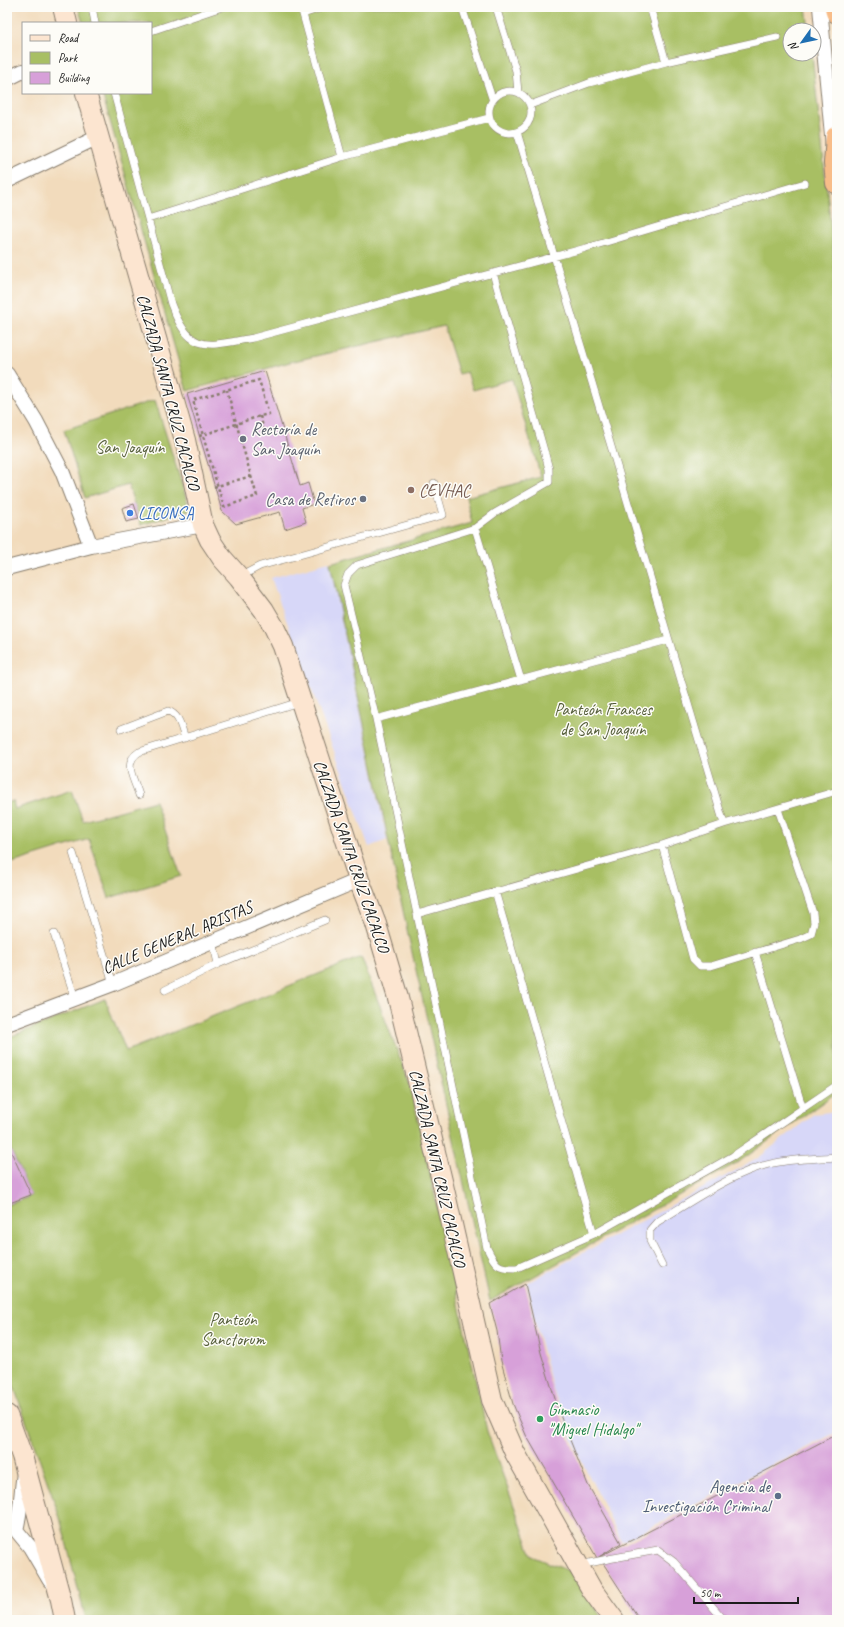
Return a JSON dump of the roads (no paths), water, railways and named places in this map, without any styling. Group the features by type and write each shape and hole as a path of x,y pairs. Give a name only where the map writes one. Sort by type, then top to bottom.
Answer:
{"highway":[{"path":"836,7 837,12"}],"street":[{"path":"63,7 67,22"},
{"path":"820,7 836,155"},
{"path":"7,79 22,72"},
{"name":"CALZADA SANTA CRUZ CACALCO","path":"86,94 185,440 203,525 210,540 222,558 239,577 264,610 283,646 359,880 376,924 398,998 443,1185 492,1400 515,1453 592,1590 614,1620"},
{"path":"7,181 98,137"},
{"path":"7,374 36,421 62,471 90,546"},
{"path":"7,568 90,546 203,525"},
{"name":"CALLE GENERAL ARISTAS","path":"7,1024 113,984 359,880"},
{"path":"7,1415 22,1456 63,1614"},
{"path":"25,1469 21,1487 20,1514 12,1531 39,1561 63,1614"}],"lane":[{"path":"92,7 95,22"},
{"path":"152,31 222,7"},
{"path":"324,7 302,10 342,157"},
{"path":"462,7 492,98"},
{"path":"496,7 516,71 518,92"},
{"path":"650,7 666,62"},
{"path":"530,105 589,83 666,62 777,36"},
{"path":"508,90 518,92 525,97 530,105 531,114 529,121 524,128 517,132 508,133 500,131 493,126 489,118 488,107 492,98 499,92 508,90"},
{"path":"114,94 171,304 177,320 185,333 198,343 215,345 253,338 554,257 805,183"},
{"path":"148,219 342,157 489,118"},
{"path":"517,132 724,824"},
{"path":"493,273 547,462 549,482 494,513 475,528 357,565 348,574 344,585 376,719 487,1248 493,1261 504,1269 517,1268 594,1234 733,1156 837,1085"},
{"path":"239,577 260,566 443,515 434,483"},
{"path":"475,528 521,680"},
{"path":"376,719 668,640"},
{"path":"139,795 129,764 130,759 139,752 300,702"},
{"path":"121,729 168,711 174,713 178,718 185,738"},
{"path":"417,914 662,845 724,824 837,792"},
{"path":"662,845 693,959 700,966 711,966 800,939 811,934 814,923 813,913 778,809"},
{"path":"73,853 113,984"},
{"path":"495,892 594,1234"},
{"path":"165,990 218,964 325,920"},
{"path":"54,934 75,998"},
{"path":"213,941 218,964"},
{"path":"755,952 803,1109"},
{"path":"662,1265 650,1241 650,1230 657,1222 739,1175 760,1167 788,1161 837,1157"},
{"path":"578,1566 658,1550 674,1562 724,1620"}],"place":[{"name":"Rectoría de San Joaquín","path":"243,439"},
{"name":"CEVHAC","path":"411,490"},
{"name":"Casa de Retiros","path":"363,499"},
{"name":"LICONSA","path":"130,513"},
{"name":"Gimnasio \"Miguel Hidalgo\"","path":"540,1419"},
{"name":"Agencia de Investigación Criminal","path":"778,1496"}],"park label":[{"name":"San Joaquín","path":"130,447"},
{"name":"Panteón Frances de San Joaquín","path":"603,719"},
{"name":"Panteón Sanctorum","path":"233,1329"}]}
